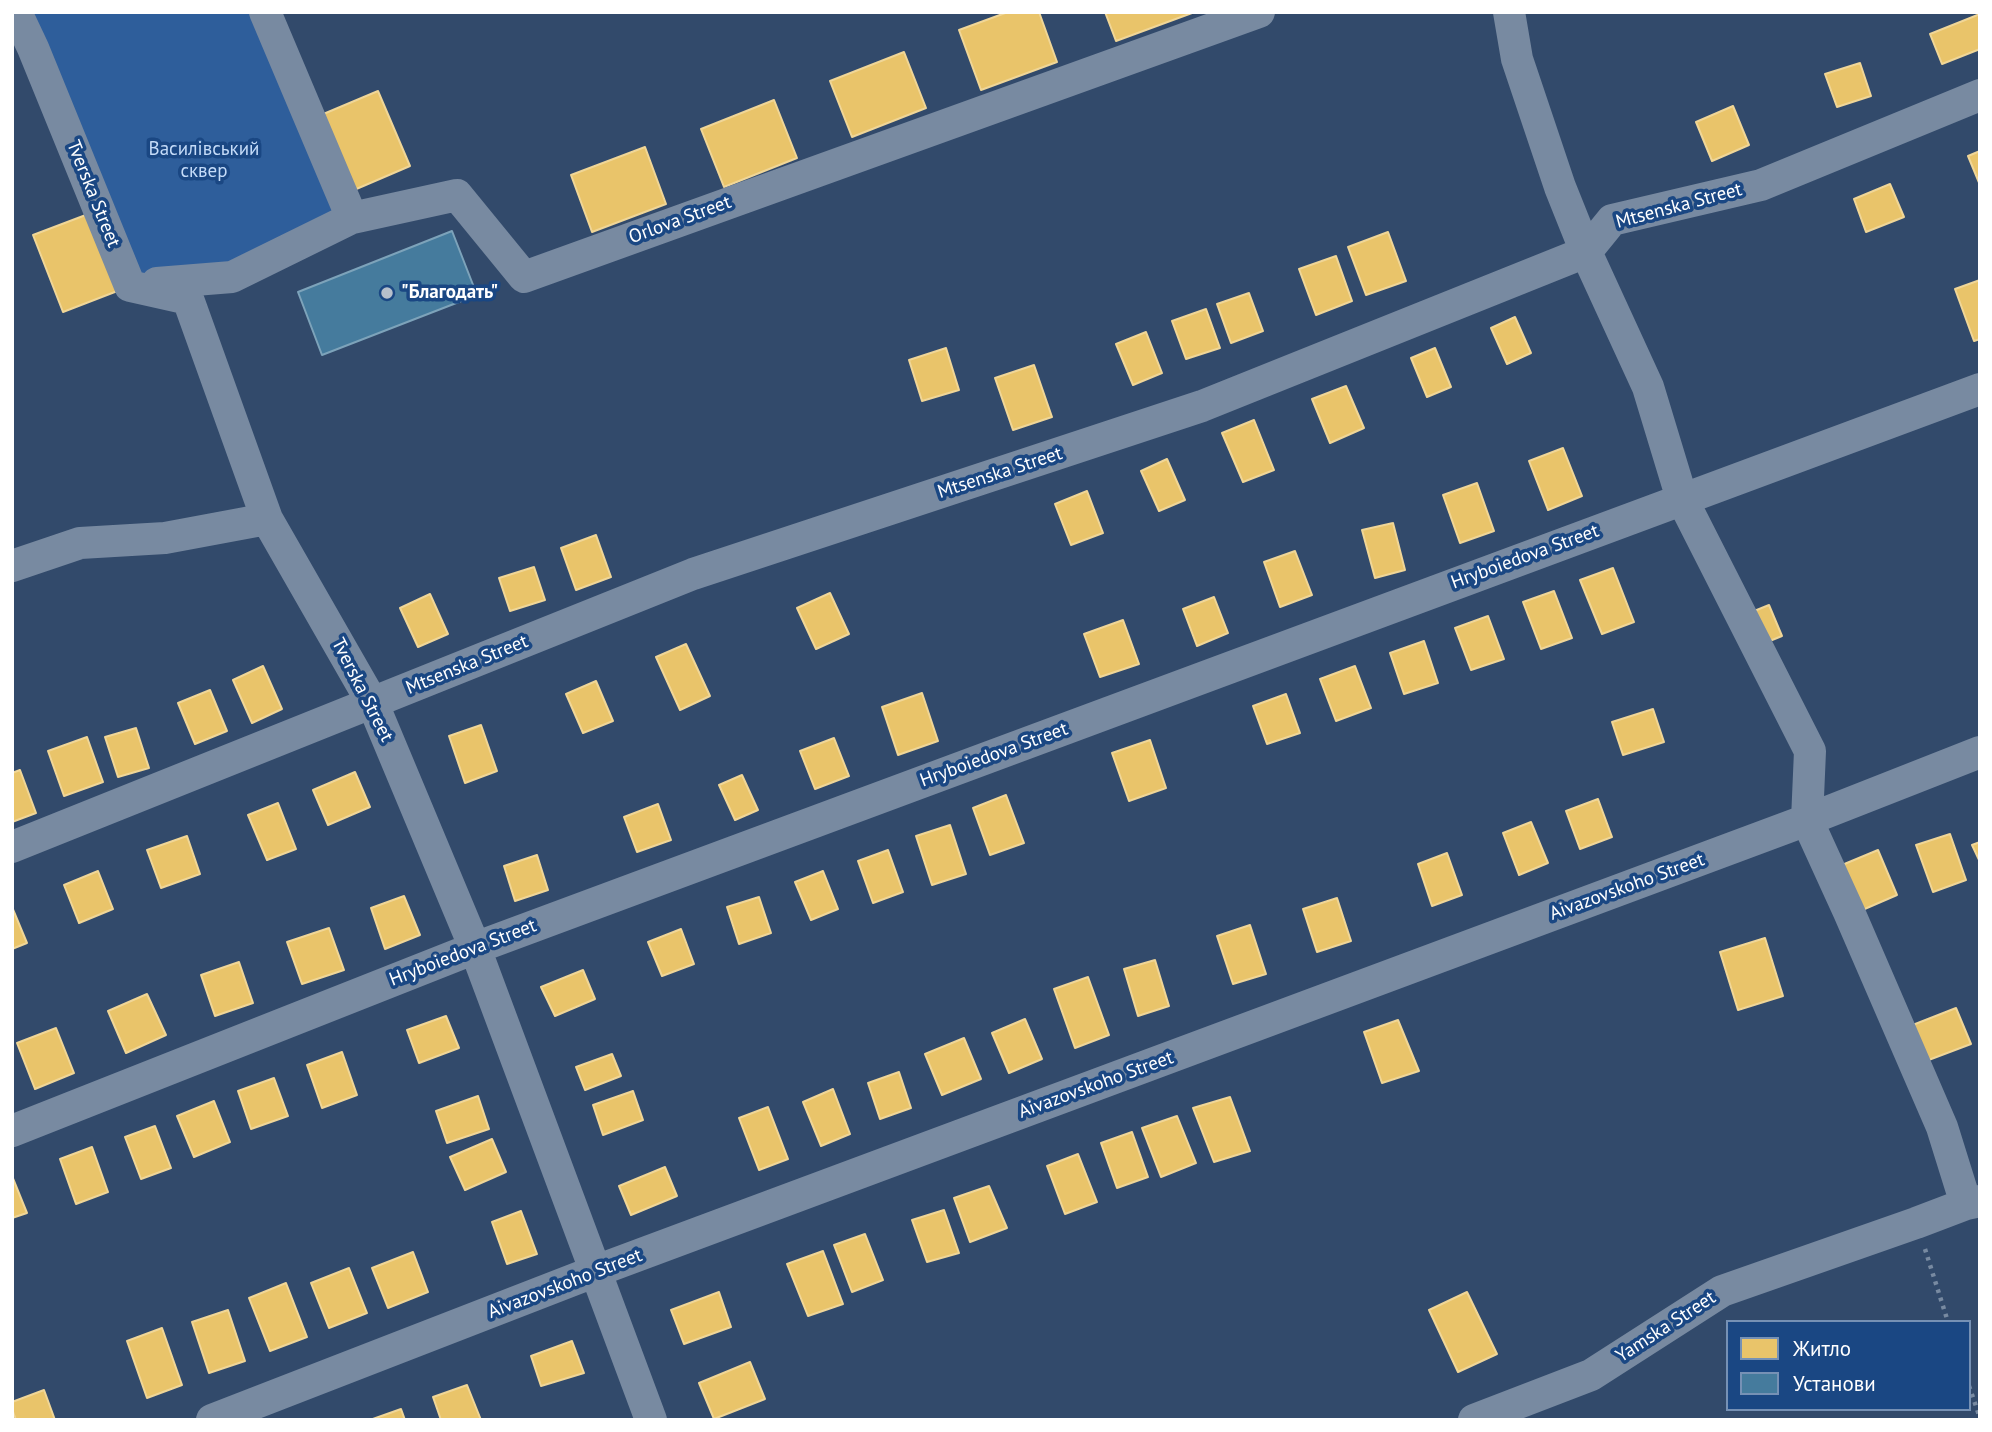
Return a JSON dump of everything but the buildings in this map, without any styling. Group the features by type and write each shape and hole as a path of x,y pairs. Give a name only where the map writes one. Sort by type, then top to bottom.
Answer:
{"street":[{"name":"Tverska Street","path":"16,12 130,286 188,299 267,519 373,704 475,948 651,1420"},
{"path":"265,12 352,218"},
{"name":"Orlova Street","path":"130,286 232,277 352,218 457,195 524,276 1259,12"},
{"path":"1509,12 1517,59 1560,187 1586,252 1648,387 1682,499 1810,751 1807,820 1973,1203"},
{"name":"Mtsenska Street","path":"12,847 693,574 1202,406 1586,252 1612,220 1761,185 1980,94"},
{"name":"Hryboiedova Street","path":"12,1131 475,948 1980,389"},
{"path":"12,566 80,543 165,538 267,519"},
{"name":"Aivazovskoho Street","path":"212,1420 596,1271 1807,820 1980,752"},
{"name":"Yamska Street","path":"1474,1420 1591,1375 1721,1291 1973,1203"}],"path":[{"path":"1916,1223 1947,1320"},
{"path":"1971,1391 1980,1418"}],"green space":[{"name":"Василівський сквер","path":"16,12 265,12 352,218 232,277 130,286"}],"place":[{"name":"\"Благодать\"","path":"387,293"}]}
